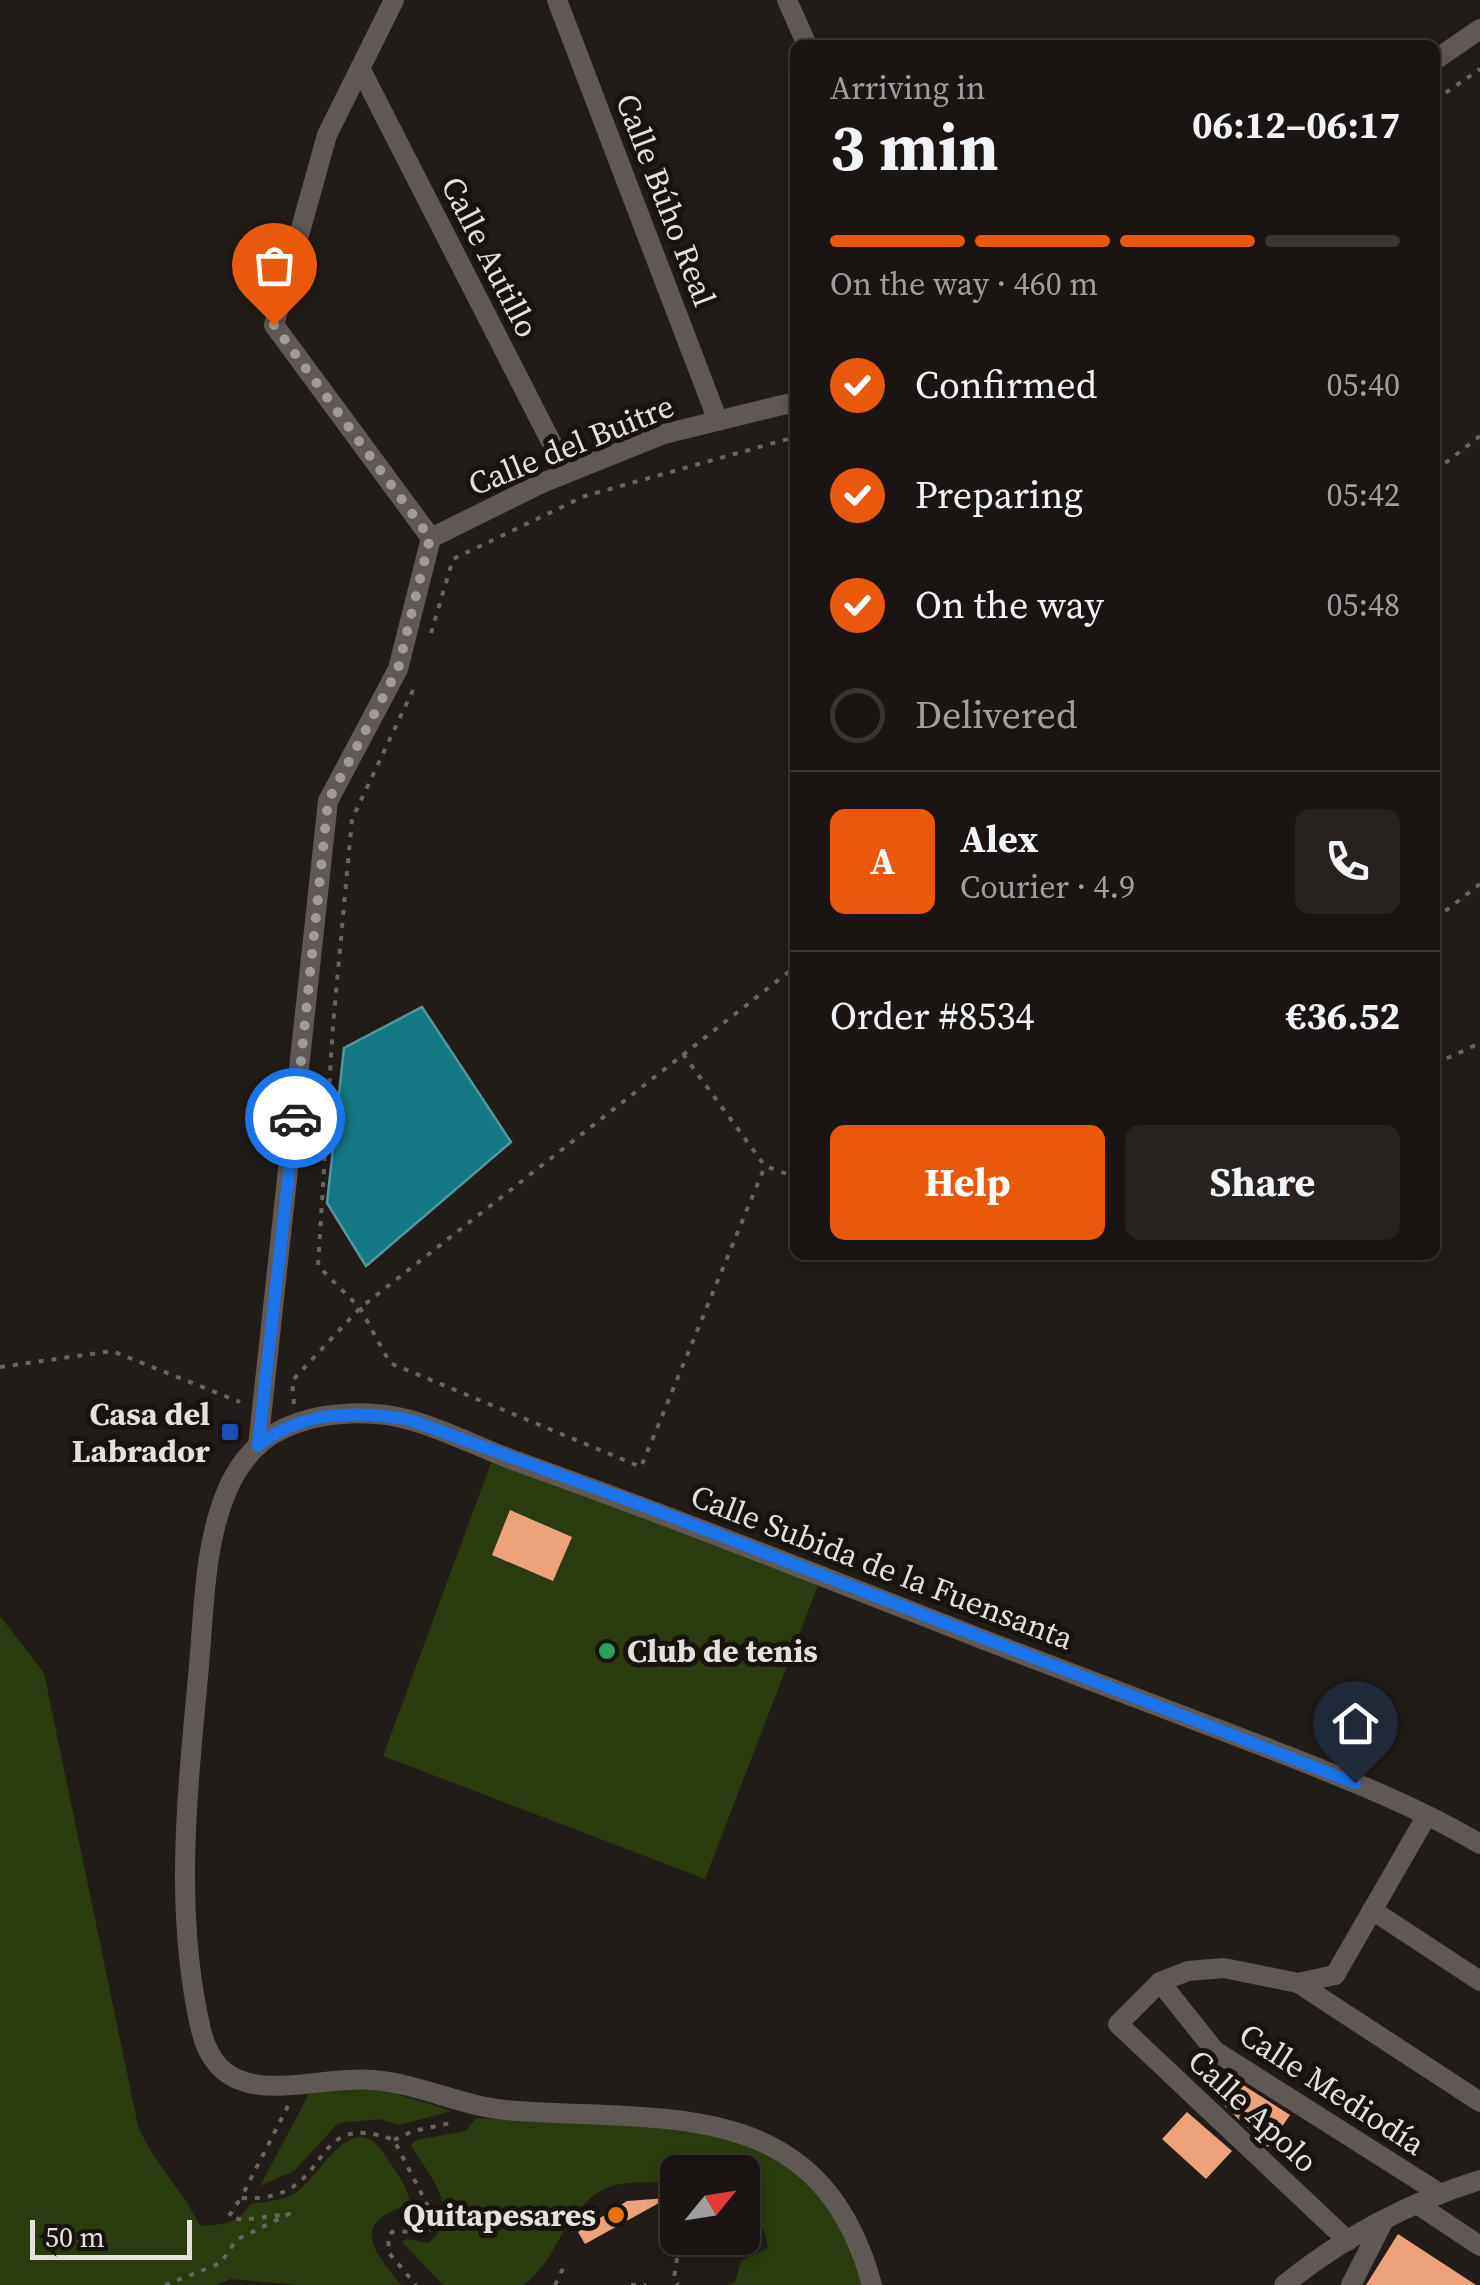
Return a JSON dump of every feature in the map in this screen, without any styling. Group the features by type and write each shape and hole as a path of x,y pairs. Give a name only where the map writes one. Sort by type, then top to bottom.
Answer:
{"street":[{"path":"258,1446 328,801 398,669 430,538 274,325 327,135 394,0"},
{"name":"Calle Búho Real","path":"557,0 718,421"},
{"path":"787,0 806,40"},
{"path":"1440,57 1480,29"},
{"name":"Calle Autillo","path":"360,68 566,473"},
{"name":"Calle del Buitre","path":"430,538 566,473 664,434 790,403"},
{"name":"Calle Subida de la Fuensanta","path":"872,2285 858,2241 832,2197 792,2158 760,2140 726,2128 674,2120 513,2111 466,2104 375,2080 244,2084 220,2068 209,2054 198,2011 186,1903 185,1822 213,1538 229,1486 258,1446 296,1424 369,1414 428,1426 1276,1751 1474,1841"},
{"path":"1160,1982 1188,1971 1224,1968 1298,1982 1335,1975 1426,1817"},
{"path":"1474,1841 1480,1818"},
{"path":"1372,1910 1480,1981"},
{"name":"Calle Apolo","path":"1160,1982 1118,2024 1348,2241"},
{"name":"Calle Mediodía","path":"1160,1982 1216,2051 1440,2193"},
{"path":"1298,1982 1480,2102"},
{"path":"1284,2285 1382,2222 1440,2193 1480,2180"},
{"path":"1417,2204 1480,2246"},
{"path":"1351,2285 1382,2222"}],"path":[{"path":"1440,97 1480,69"},
{"path":"1440,467 1480,436"},
{"path":"426,650 453,559 584,496 790,438"},
{"path":"415,686 352,820 332,1025 318,1266 360,1308 390,1363 640,1467 764,1166"},
{"path":"1440,916 1480,884"},
{"path":"296,1424 292,1381 360,1308 790,971"},
{"path":"1440,1062 1480,1043"},
{"path":"683,1054 764,1166 790,1175"},
{"path":"0,1368 112,1350 231,1401 265,1405"},
{"path":"165,2285 220,2263 236,2240 289,2214 237,2220 229,2216 274,2138 296,2084"},
{"path":"394,2140 414,2131 456,2122 466,2104"},
{"path":"241,2198 258,2199 290,2190 306,2179 330,2144 350,2132 374,2132 394,2140 434,2222 424,2233 402,2230 388,2237 390,2252 416,2285"},
{"path":"678,2258 674,2278 678,2285"},
{"path":"556,2285 564,2266"},
{"path":"631,2285 646,2285"}],"green space":[{"name":"Club de tenis","path":"495,1452 822,1575 705,1879 383,1756"},
{"path":"0,1616 44,1673 138,2126 152,2153 200,2226 229,2222 241,2216 250,2204 290,2196 348,2140 360,2137 372,2141 400,2177 410,2202 382,2217 372,2233 376,2251 401,2285 298,2285 230,2279 216,2285 0,2285"},
{"path":"371,2086 452,2111 398,2125 380,2119 338,2123 294,2171 260,2186 310,2092"},
{"path":"476,2118 621,2121 722,2134 767,2151 805,2177 835,2214 864,2285 728,2285 735,2282 741,2261 768,2248 760,2223 760,2155 660,2155 660,2182 618,2185 594,2195 542,2266 523,2285 443,2285 402,2242 406,2239 429,2243 443,2219 440,2194 411,2145 416,2140 466,2131"}],"water":[{"path":"422,1007 511,1142 366,1266 327,1203 344,1048"}],"building":[{"path":"510,1510 572,1537 553,1581 492,1555"},
{"path":"1223,2072 1290,2115 1268,2147 1209,2091"},
{"path":"1187,2112 1232,2151 1206,2179 1162,2139"},
{"path":"660,2199 660,2202 585,2244 578,2232 627,2201"},
{"path":"1398,2234 1476,2285 1366,2285"}],"way so far":[{"path":"274,325 430,538 398,669 328,801 295,1118"}],"place":[{"name":"Casa del Labrador","path":"230,1432"},
{"name":"Club de tenis","path":"607,1651"},
{"name":"Quitapesares","path":"616,2215"}],"route":[{"path":"295,1118 258,1446 282,1429 318,1418 369,1414 410,1420 650,1508 1355,1783"}]}
